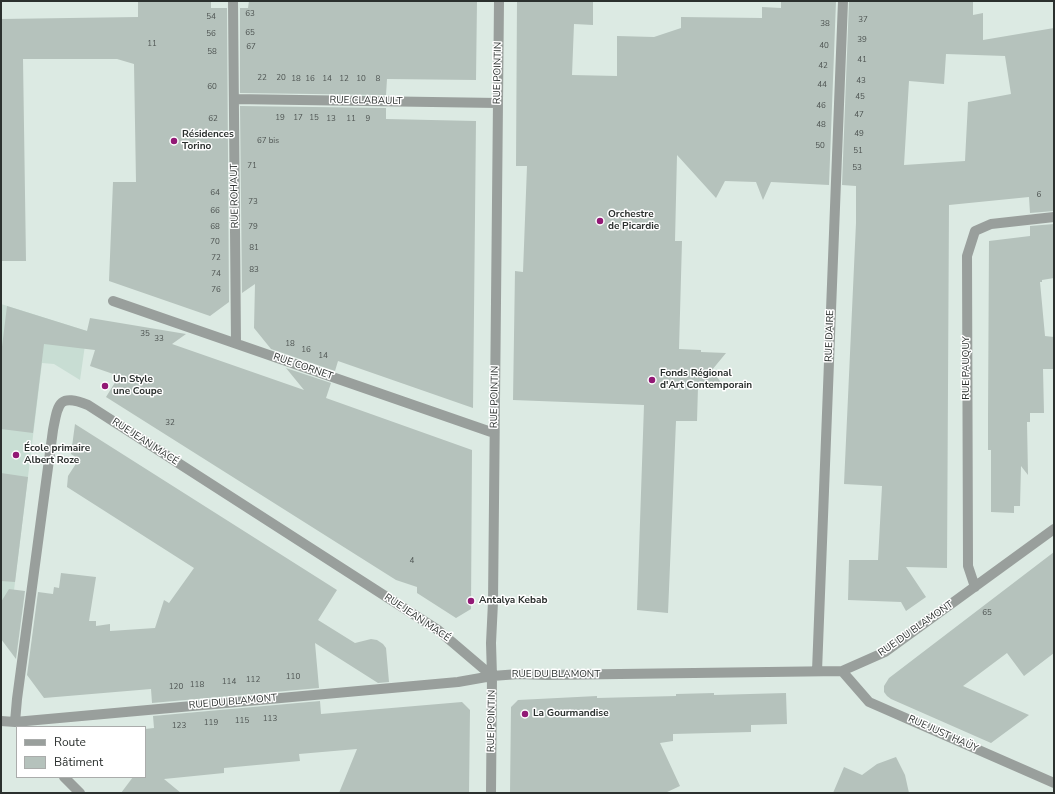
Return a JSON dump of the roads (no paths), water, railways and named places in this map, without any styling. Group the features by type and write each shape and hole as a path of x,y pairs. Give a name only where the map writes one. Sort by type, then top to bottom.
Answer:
{"street":[{"name":"RUE ROHAUT","path":"233,1 236,343"},
{"name":"RUE POINTIN","path":"491,793 491,643 493,602 499,1"},
{"name":"RUE DAIRE","path":"817,671 843,1"},
{"name":"RUE CLABAULT","path":"234,99 498,103"},
{"name":"RUE PAUQUY","path":"975,586 968,566 967,256 975,231 991,224 1054,217"},
{"name":"RUE CORNET","path":"112,301 494,433"},
{"name":"RUE JEAN MACÉ","path":"18,724 18,691 53,430 57,407 66,400 74,400 88,405 438,630 492,676"},
{"name":"RUE DU BLAMONT","path":"1,721 18,724 458,682 492,676 519,674 546,675 842,671 885,652 1054,529"},
{"name":"RUE JUST HAÜY","path":"842,671 869,702 1054,783"},
{"path":"65,778 80,793"}],"place":[{"name":"Résidences Torino","path":"174,141"},
{"name":"Orchestre de Picardie","path":"600,221"},
{"name":"Fonds Régional d'Art Contemporain","path":"652,380"},
{"name":"Un Style une Coupe","path":"105,386"},
{"name":"École primaire Albert Roze","path":"16,455"},
{"name":"Antalya Kebab","path":"471,601"},
{"name":"La Gourmandise","path":"525,714"}]}
